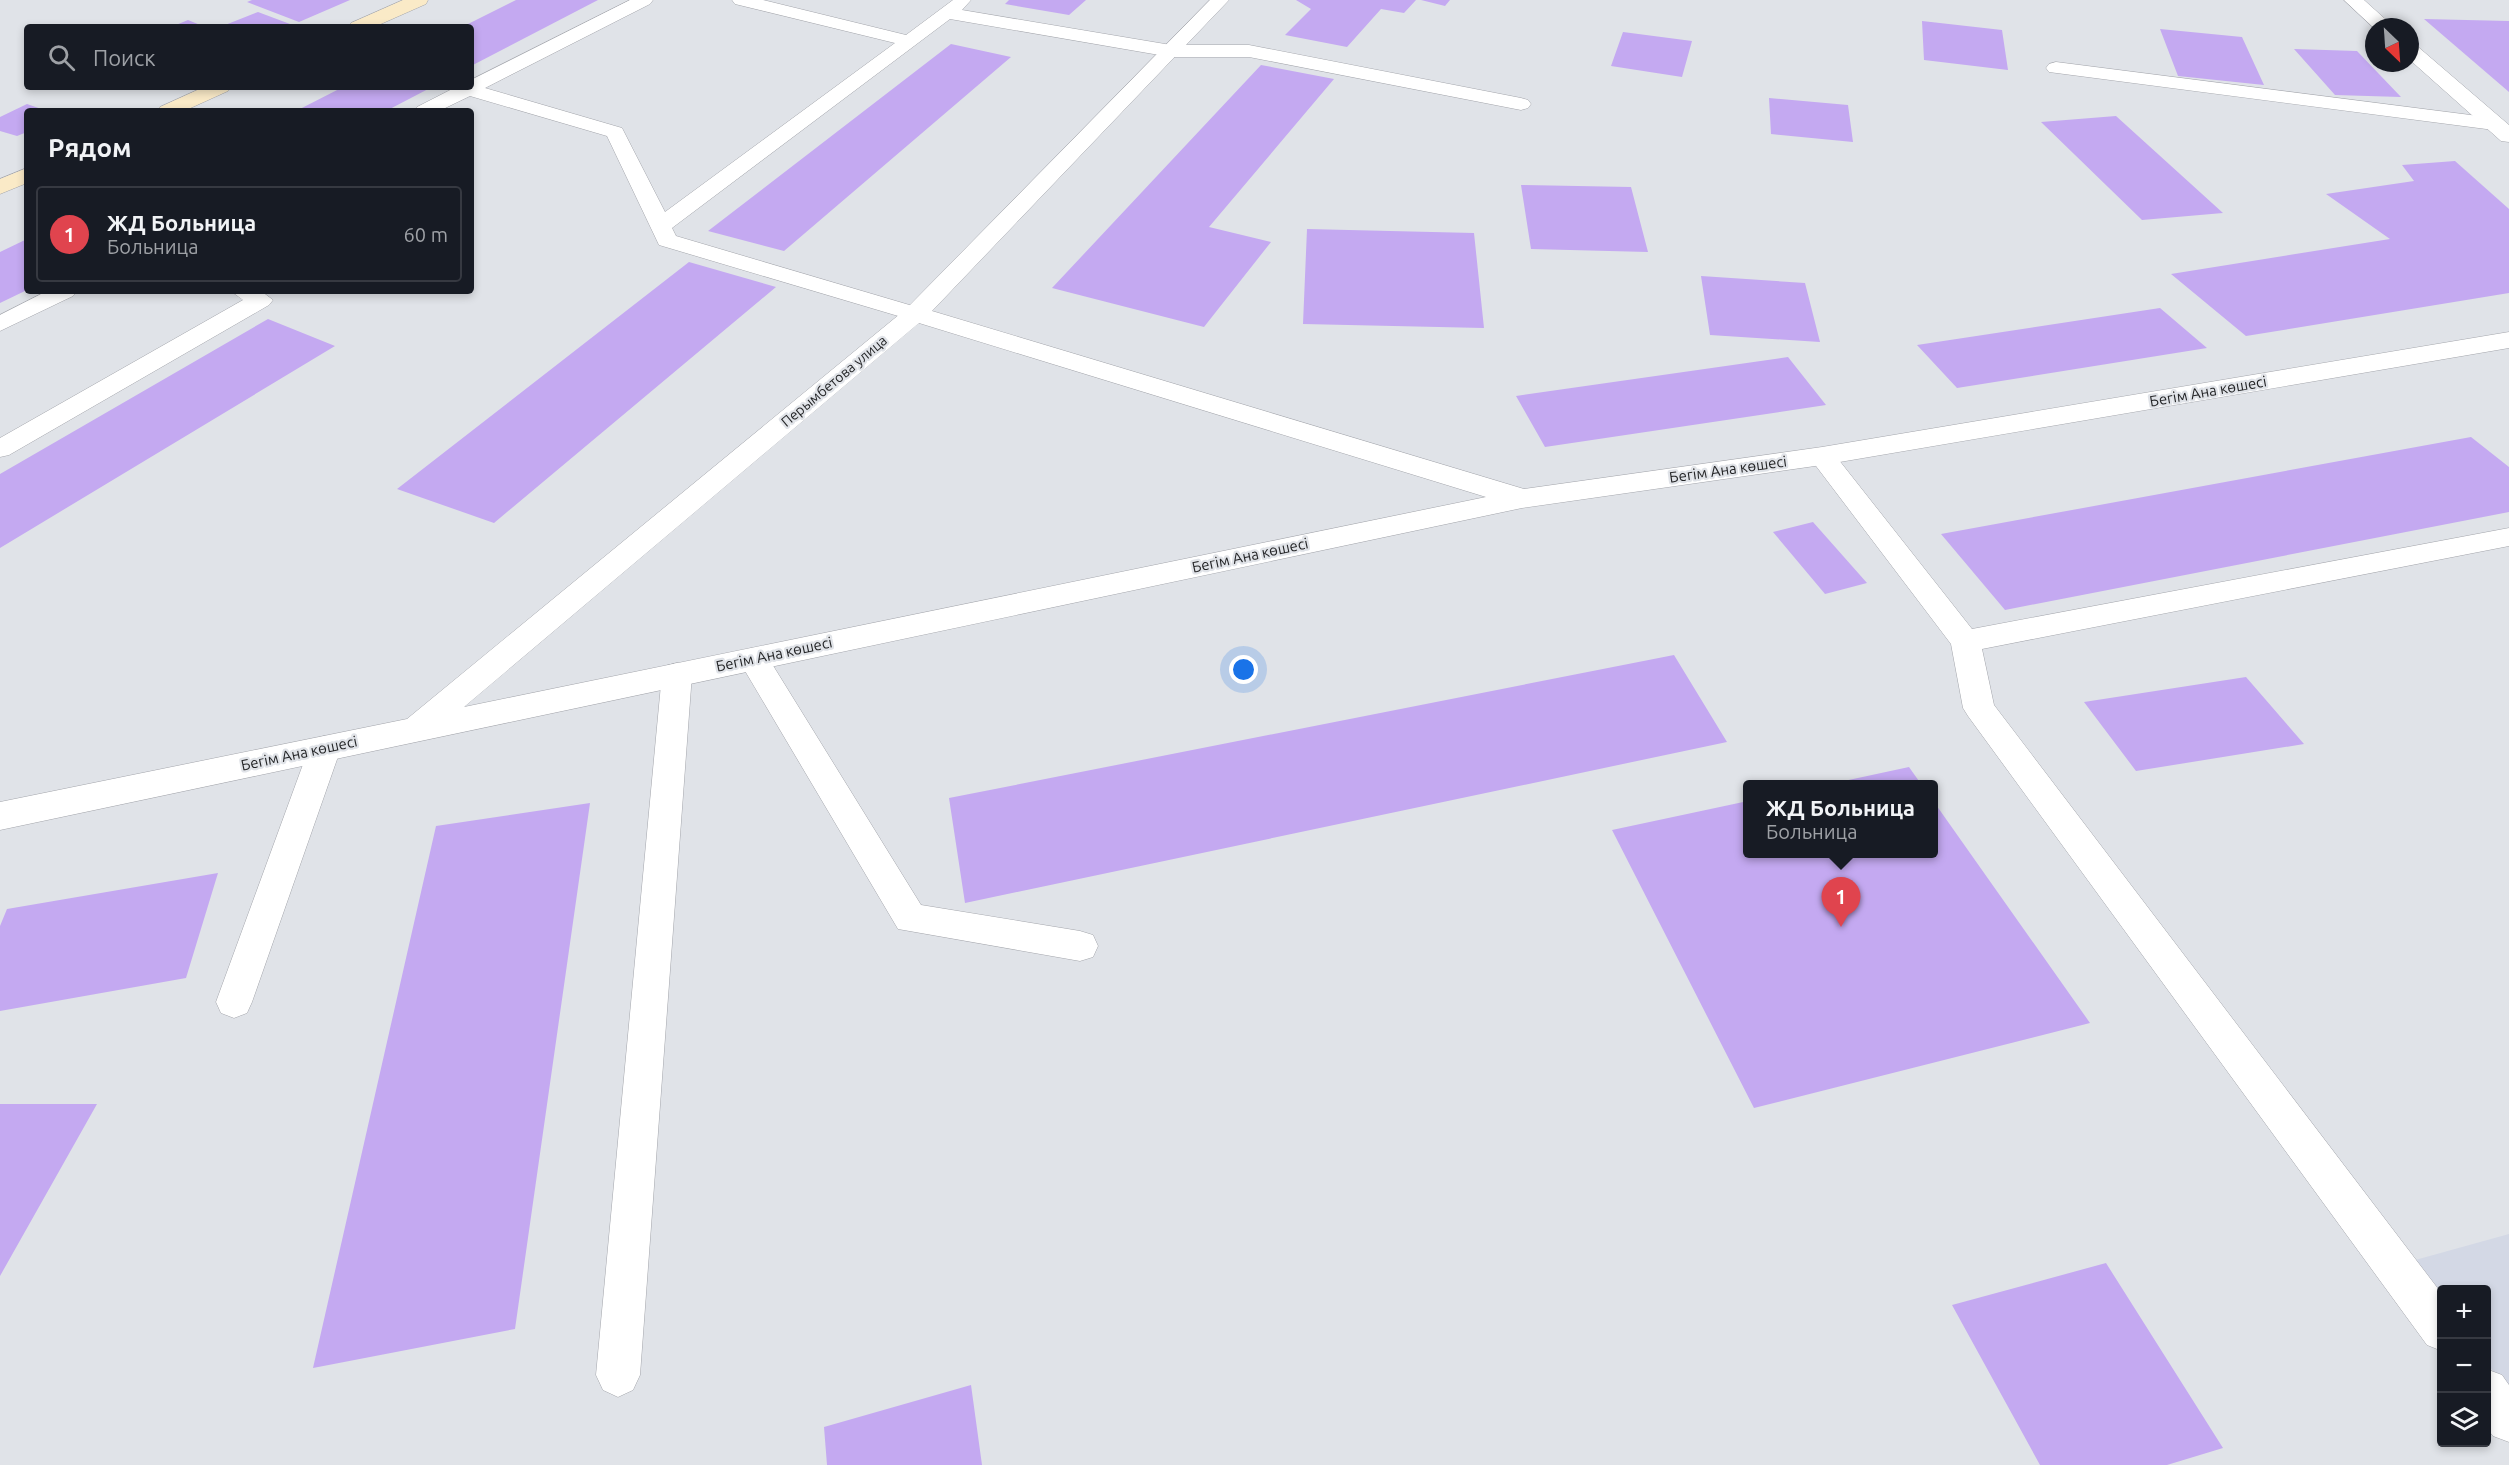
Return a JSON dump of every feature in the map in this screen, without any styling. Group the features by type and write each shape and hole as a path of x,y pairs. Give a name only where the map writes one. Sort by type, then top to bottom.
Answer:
{"street":[{"path":"365,24 419,0"},
{"name":"Перымбетова улица","path":"416,729 915,314 1221,0"},
{"path":"2353,0 2374,18"},
{"path":"2419,58 2502,130"},
{"path":"174,108 214,90"},
{"path":"0,187 24,175"},
{"path":"915,314 1522,499"},
{"name":"Бегім Ана көшесі","path":"1,817 1522,499 1822,456 2509,340"}],"lane":[{"path":"474,86 644,0"},
{"path":"741,0 909,41"},
{"path":"660,226 964,0"},
{"path":"946,13 1171,51 1249,51 1521,104"},
{"path":"2056,68 2502,130"},
{"path":"430,108 466,90"},
{"path":"471,90 615,132 667,240 915,314"},
{"path":"0,324 59,294"},
{"path":"0,449 261,300 249,294"},
{"path":"1822,456 1965,641 1979,708 2437,1323"},
{"path":"1965,641 2509,537"},
{"path":"753,659 910,918 1080,946"},
{"path":"618,1375 677,674"},
{"path":"234,1002 325,748"},
{"path":"2489,1393 2509,1420"}],"shaded area":[{"path":"2509,1234 2509,1392 2491,1368 2491,1285 2437,1285 2437,1300 2408,1262"}],"building":[{"path":"252,0 350,0 299,22 247,2"},
{"path":"516,0 598,0 474,64 474,24 468,24"},
{"path":"1009,0 1086,0 1069,15 1005,4"},
{"path":"1296,0 1416,0 1404,13 1381,9 1347,47 1285,35 1311,9"},
{"path":"1421,0 1450,0 1445,6"},
{"path":"258,12 290,24 228,24"},
{"path":"2424,19 2509,21 2509,92"},
{"path":"188,20 198,24 178,24"},
{"path":"1922,21 2002,30 2008,70 1924,60"},
{"path":"2160,29 2242,37 2264,85 2178,76"},
{"path":"1623,32 1692,41 1682,77 1611,66"},
{"path":"951,44 1011,57 784,251 708,231"},
{"path":"2294,49 2357,51 2365,59 2365,72 2377,72 2401,97 2335,95"},
{"path":"1261,65 1334,79 1209,227 1271,242 1204,327 1052,288"},
{"path":"337,90 426,90 392,108 302,108"},
{"path":"1769,98 1848,105 1853,142 1771,134"},
{"path":"27,104 38,108 24,108 24,133 17,136 0,131 0,117"},
{"path":"2116,116 2223,213 2142,220 2041,122"},
{"path":"2455,161 2509,209 2509,293 2246,336 2171,274 2390,239 2326,194 2414,181 2402,165"},
{"path":"1521,185 1631,187 1648,252 1531,249"},
{"path":"1307,229 1474,233 1484,328 1303,324"},
{"path":"24,240 24,291 0,303 0,252"},
{"path":"689,262 776,287 494,523 397,489"},
{"path":"1701,276 1805,283 1820,342 1710,335"},
{"path":"2160,308 2207,348 1957,388 1917,345"},
{"path":"268,319 335,346 0,548 0,474"},
{"path":"1788,357 1826,405 1545,447 1516,396"},
{"path":"2471,437 2509,467 2509,512 2005,610 1941,534"},
{"path":"1813,522 1867,583 1825,594 1773,532"},
{"path":"1674,655 1727,742 965,903 949,798"},
{"path":"2246,677 2304,744 2136,771 2084,702"},
{"path":"1909,767 1918,780 1849,780"},
{"path":"1743,802 1743,858 1938,858 1938,808 2090,1023 1754,1108 1612,830"},
{"path":"590,803 515,1329 313,1368 436,826"},
{"path":"218,873 186,978 0,1011 0,926 7,909"},
{"path":"0,1104 97,1104 0,1276"},
{"path":"2106,1263 2223,1448 2167,1465 2040,1465 1952,1305"},
{"path":"971,1385 982,1465 827,1465 824,1427"}],"place":[{"name":"ЖД Больница","path":"1841,927"}]}
